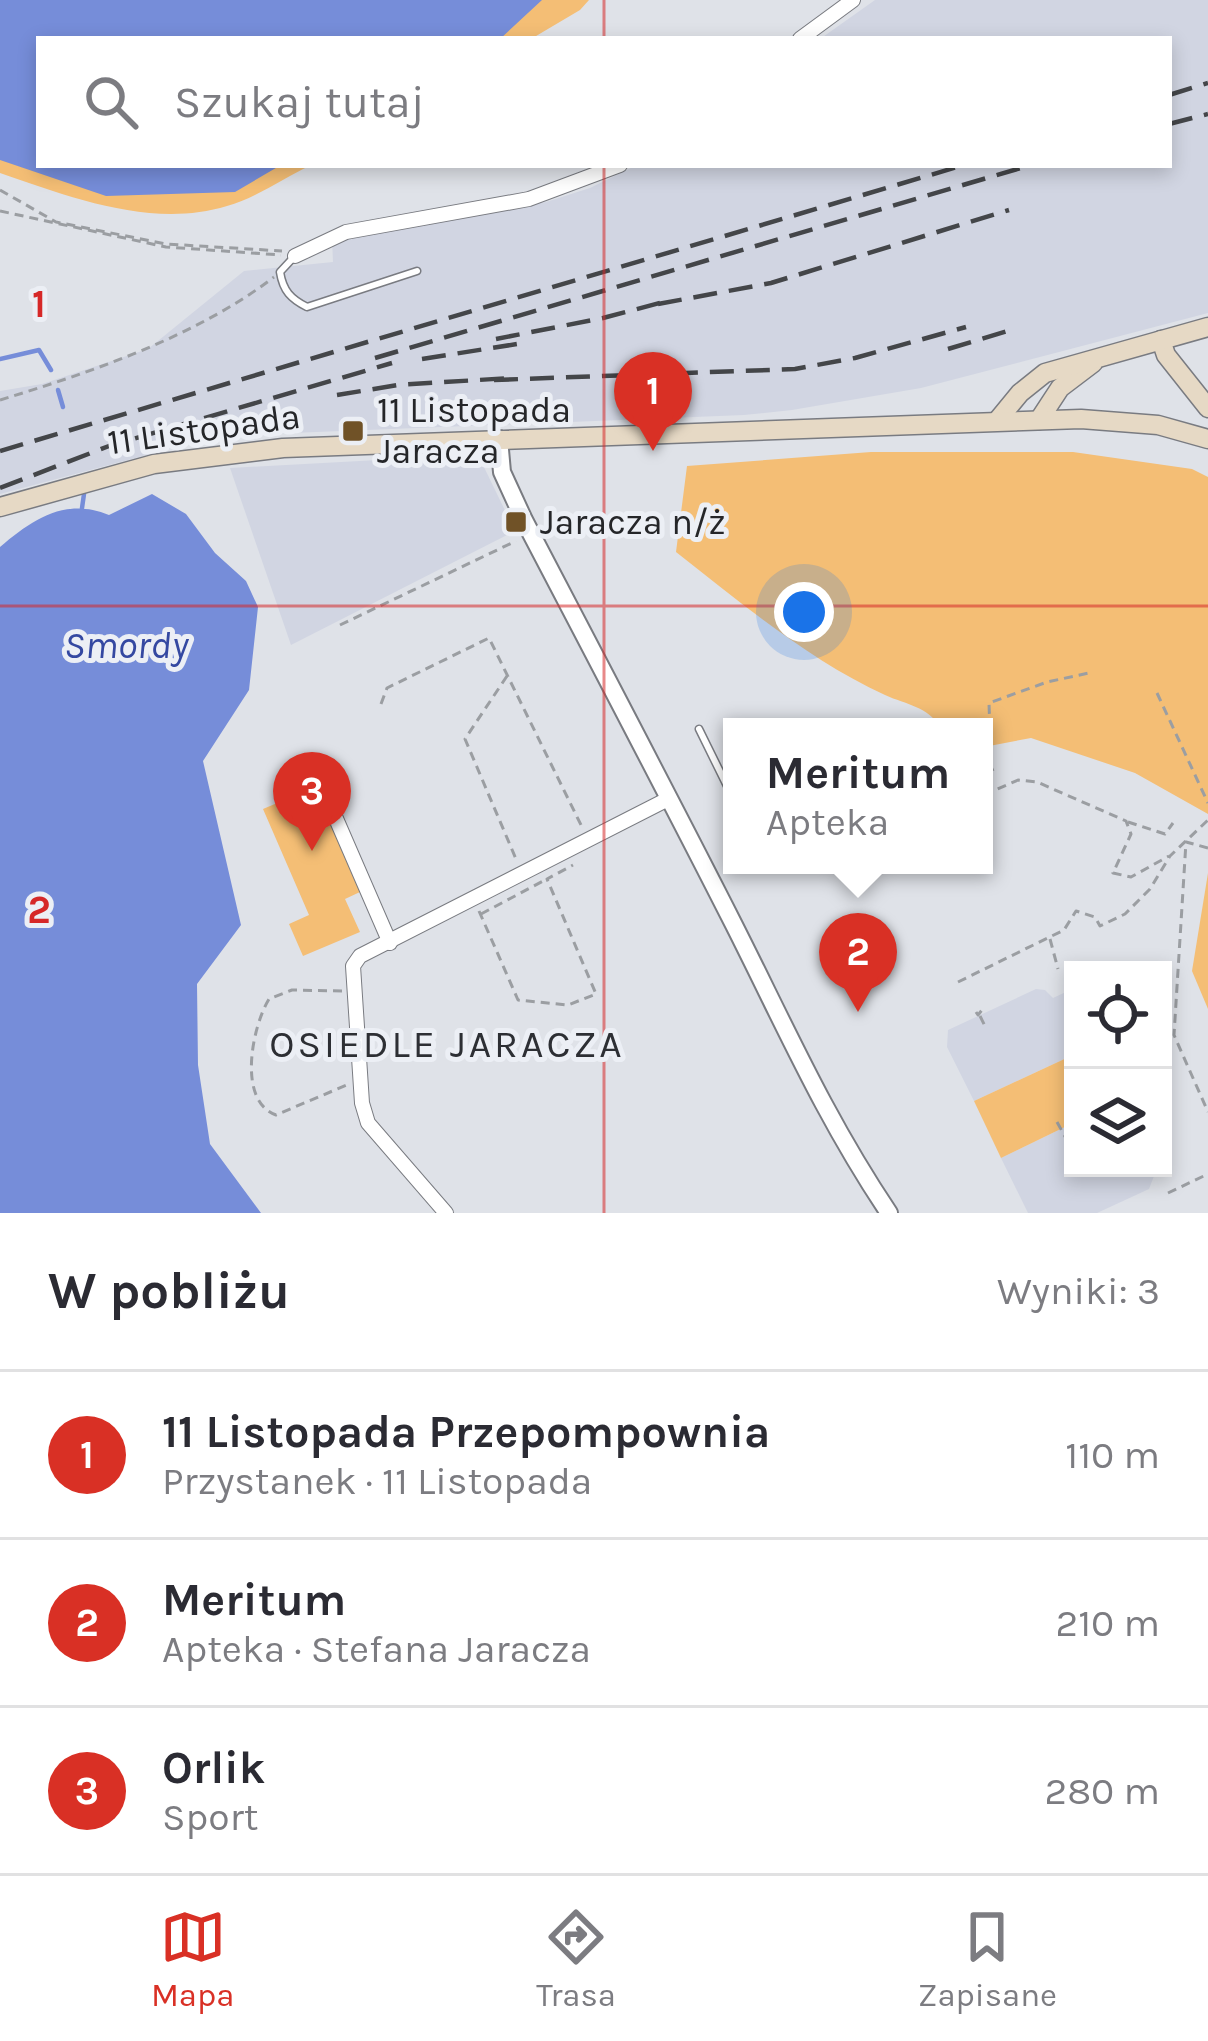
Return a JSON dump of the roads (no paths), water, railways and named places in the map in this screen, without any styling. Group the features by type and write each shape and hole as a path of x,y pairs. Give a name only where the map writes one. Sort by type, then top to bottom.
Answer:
{"main road":[{"path":"997,421 1046,373 1208,327"},
{"path":"1161,340 1166,355 1208,409"},
{"path":"1039,420 1060,388 1105,356"},
{"path":"1029,387 1039,420"},
{"name":"11 Listopada","path":"0,507 99,476 195,457 283,448 1039,420 1125,421 1208,439"}],"street":[{"path":"804,36 853,0"},
{"path":"298,254 346,232 529,199 612,168"},
{"path":"499,439 505,482 820,1104 889,1213"},
{"path":"321,784 390,943"},
{"path":"446,1213 368,1123 353,966 360,956 668,799"}],"lane":[{"path":"298,254 280,272 291,299 307,308 417,271"},
{"path":"699,729 723,778"}],"water":[{"path":"0,0 542,0 503,36 36,36 36,168 276,168 235,192 106,196 0,160"},
{"name":"Smordy","path":"152,494 186,514 215,553 246,581 258,607 249,690 203,761 241,925 197,984 198,1065 210,1144 261,1213 0,1213 0,547 50,514 78,508 109,515"}],"waterway":[{"path":"0,359 39,350 51,370"},
{"path":"58,390 63,407"},
{"path":"82,508 84,494"}],"railway":[{"path":"1172,94 1208,83"},
{"path":"1172,123 1208,114"},
{"path":"0,451 954,168"},
{"path":"375,358 1021,168"},
{"path":"658,304 771,283 1009,210"},
{"path":"496,339 671,300"},
{"path":"494,380 795,369 855,358 966,327"},
{"path":"948,349 1014,329"},
{"path":"422,359 517,344"},
{"path":"0,488 109,446 392,363"},
{"path":"337,395 398,385 510,378"}],"place":[{"name":"11 Listopada Jaracza","path":"353,431"},
{"name":"11 Listopada Przepompownia","path":"653,451"},
{"name":"Jaracza n/ż","path":"516,522"},
{"name":"Orlik","path":"312,851"},
{"name":"Meritum","path":"858,1012"}],"district":[{"name":"OSIEDLE JARACZA","path":"447,1044"}]}
